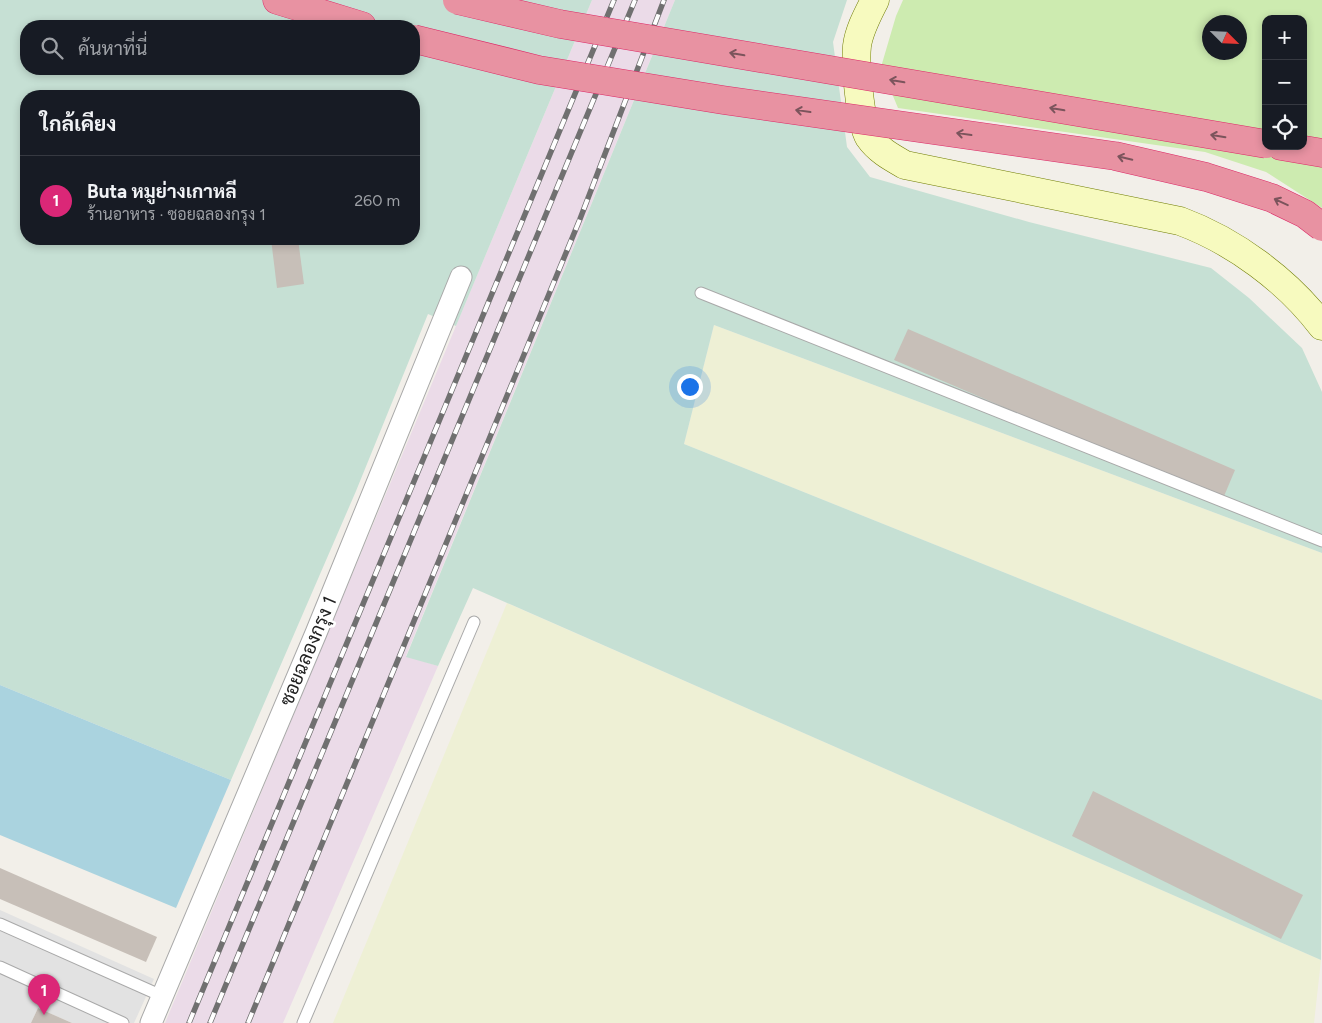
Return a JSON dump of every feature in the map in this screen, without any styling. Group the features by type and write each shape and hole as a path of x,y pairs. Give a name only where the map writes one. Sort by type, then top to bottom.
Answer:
{"highway":[{"path":"277,0 342,20"},
{"path":"457,0 560,24 1262,143"},
{"path":"420,40 558,73 723,100 1115,156 1206,177 1272,198 1305,214 1322,227"},
{"path":"1304,150 1322,153"}],"main road":[{"path":"875,0 866,17 857,46 859,97 868,135 884,153 905,165 1180,221 1207,231 1275,277 1322,326"}],"street":[{"name":"ซอยฉลองกรุง 1","path":"151,1023 316,633 461,277"}],"lane":[{"path":"701,293 1322,541"},
{"path":"303,1023 474,622"},
{"path":"0,924 162,996"},
{"path":"0,968 123,1023"}],"shaded area":[{"path":"592,0 675,0 406,656 438,666 283,1023 165,1023"},
{"path":"0,910 154,979 134,1023 72,1023 38,1008 31,1023 0,1023"}],"green space":[{"path":"0,0 592,0 456,326 428,314 356,491 231,780 0,685"},
{"path":"675,0 847,0 833,42 847,147 870,177 1029,222 1211,268 1249,298 1302,348 1322,392 1322,553 714,325 684,444 1322,700 1321,960 473,588 438,666 406,657"},
{"path":"903,0 1322,0 1322,208 1266,172 1205,152 898,108 881,67 896,16"},
{"path":"714,325 1322,553 1322,700 684,444"},
{"path":"507,603 1321,960 1314,1023 333,1023"}],"water":[{"path":"0,685 231,780 176,908 0,835"}],"building":[{"path":"272,245 299,245 304,284 277,288"},
{"path":"908,329 1235,470 1222,501 894,360"},
{"path":"1093,791 1303,895 1281,939 1072,836"},
{"path":"0,868 157,937 146,962 0,899"},
{"path":"38,1008 72,1023 31,1023"}],"railway":[{"path":"189,1023 614,0"},
{"path":"210,1023 635,0"},
{"path":"248,1023 580,219 664,0"}],"place":[{"name":"Buta หมูย่างเกาหลี","path":"44,1015"}]}
